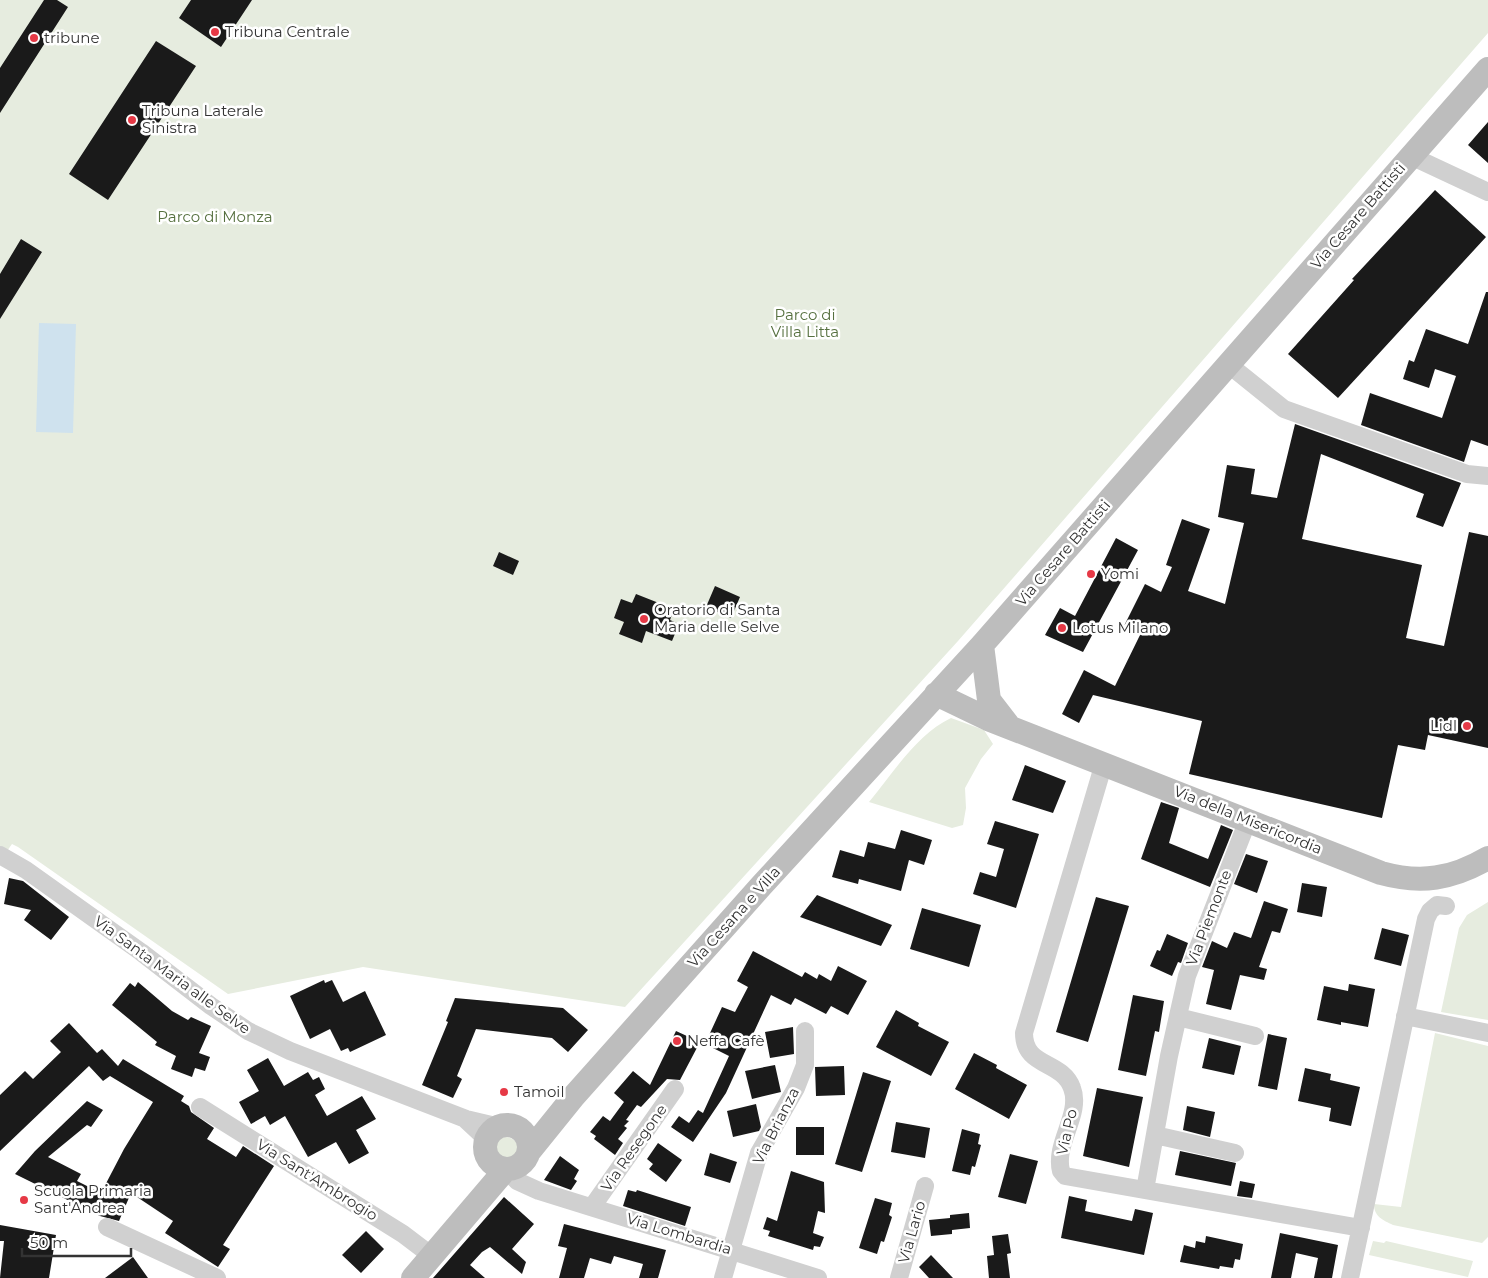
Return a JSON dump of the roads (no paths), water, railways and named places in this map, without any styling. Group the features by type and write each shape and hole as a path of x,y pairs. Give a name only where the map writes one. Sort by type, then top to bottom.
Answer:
{"main road":[{"name":"Via Cesare Battisti","path":"896,740 982,645 1488,69"},
{"path":"982,645 989,700"},
{"name":"Via della Misericordia","path":"956,673 968,680 989,700 1010,726"},
{"name":"Via della Misericordia","path":"936,694 963,708 1381,873 1410,880 1434,878 1472,867 1488,858"},
{"name":"Via Cesana e Villa","path":"413,1278 475,1205 507,1149 548,1114 574,1096 896,740"}],"street":[{"path":"1411,156 1488,192"},
{"path":"1228,364 1284,409 1467,474 1488,476"},
{"name":"Via Po","path":"1104,763 1024,1033 1024,1043 1028,1053 1063,1073 1073,1090 1072,1111 1062,1146 1061,1171 1065,1176 1360,1228"},
{"name":"Via Piemonte","path":"1145,1190 1187,976 1248,820"},
{"name":"Via Santa Maria alle Selve","path":"0,855 26,870 248,1031 290,1051 466,1119 507,1149"},
{"path":"1350,1278 1426,919 1430,911 1437,905 1446,906"},
{"path":"1405,1016 1488,1033"},
{"path":"1178,1017 1255,1036"},
{"name":"Via Brianza","path":"723,1278 759,1153 796,1088 805,1065 805,1031"},
{"name":"Via Resegone","path":"592,1207 675,1089"},
{"name":"Via Sant'Ambrogio","path":"200,1107 403,1234 432,1256"},
{"path":"1155,1135 1235,1153"},
{"name":"Via Lombardia","path":"507,1149 517,1181 540,1191 818,1278"},
{"name":"Via Lario","path":"898,1278 925,1186"},
{"path":"107,1227 216,1278"}],"water":[{"path":"39,323 76,324 73,433 36,432"}],"place":[{"name":"Tribuna Centrale","path":"215,32"},
{"name":"tribune","path":"34,38"},
{"name":"Tribuna Laterale Sinistra","path":"132,120"},
{"name":"Yomi","path":"1091,574"},
{"name":"Oratorio di Santa Maria delle Selve","path":"644,619"},
{"name":"Lotus Milano","path":"1062,628"},
{"name":"Lidl","path":"1467,726"},
{"name":"Neffa Cafè","path":"677,1041"},
{"name":"Tamoil","path":"504,1092"},
{"name":"Scuola Primaria Sant'Andrea","path":"24,1200"}],"park label":[{"name":"Parco di Monza","path":"215,217"},
{"name":"Parco di Villa Litta","path":"805,324"}]}
